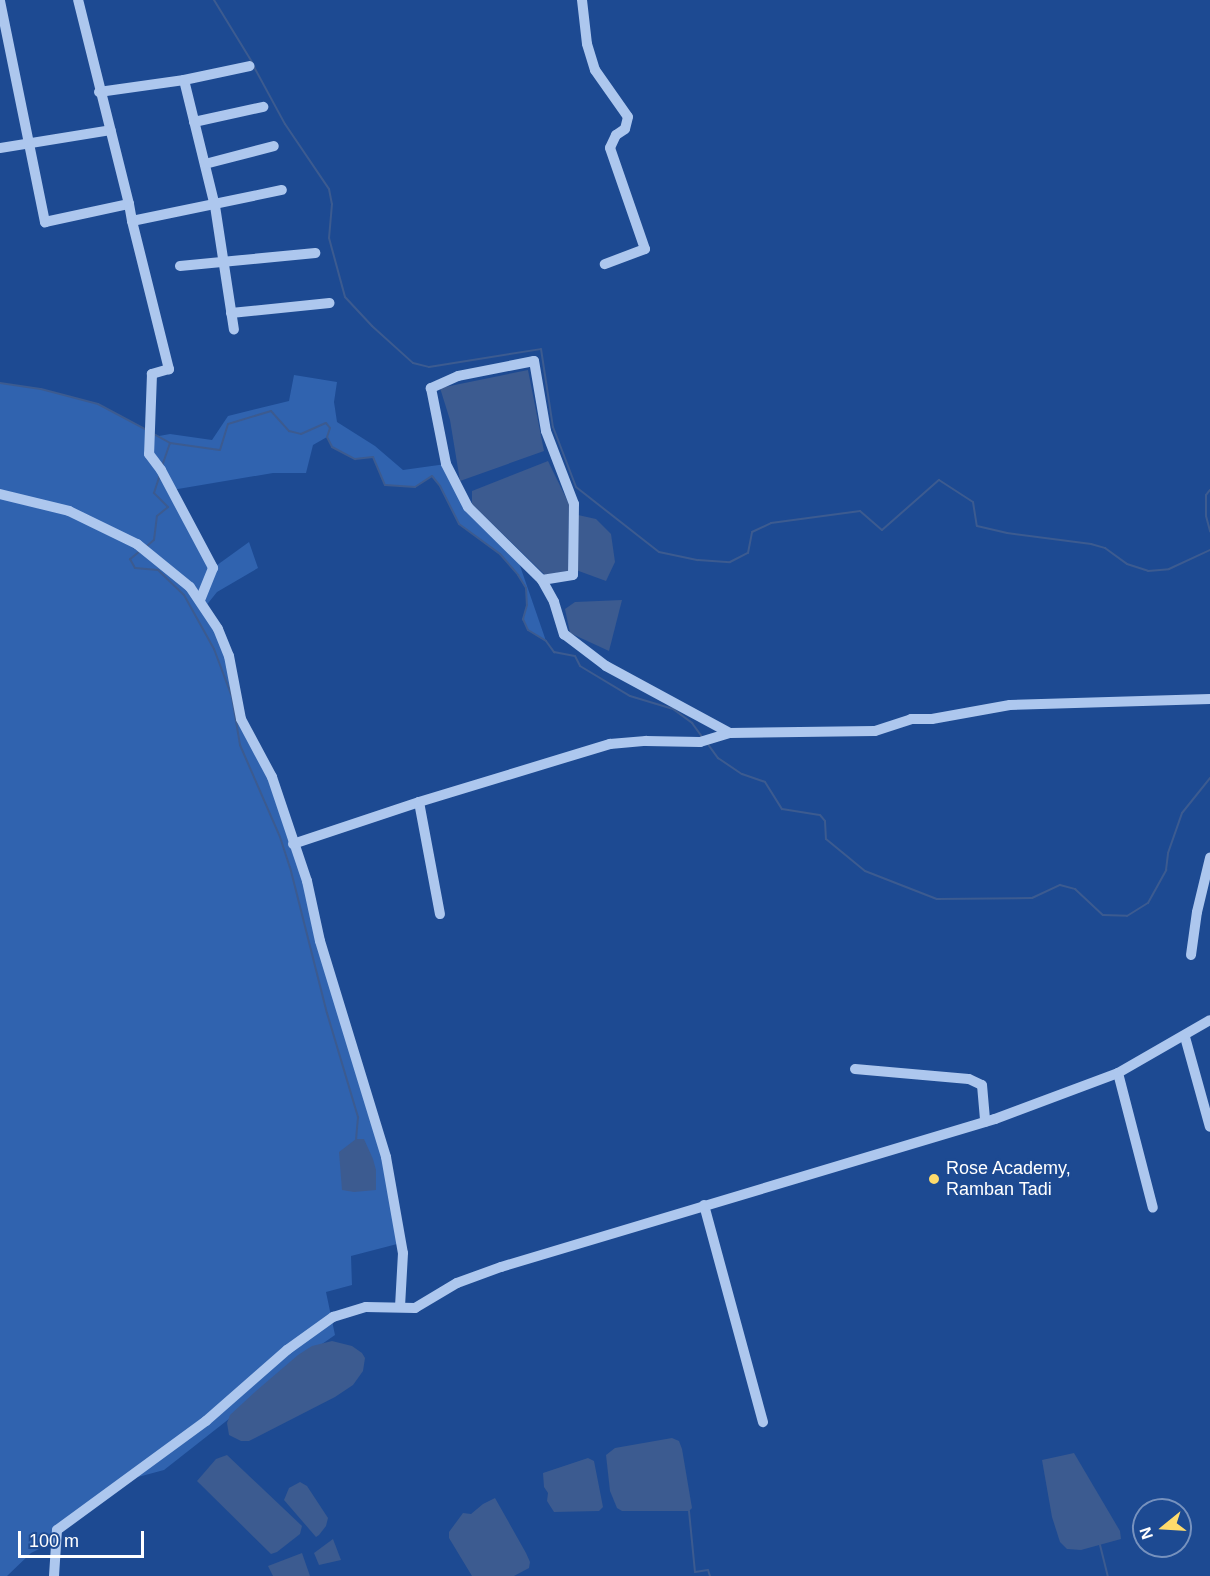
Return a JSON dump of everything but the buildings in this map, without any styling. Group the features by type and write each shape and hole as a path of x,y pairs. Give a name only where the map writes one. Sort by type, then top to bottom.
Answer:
{"street":[{"path":"78,0 169,369 152,374 149,454 161,470 213,568 200,600"},
{"path":"582,0 587,44 595,70 628,117 625,129 616,135 610,148 645,249 605,264"},
{"path":"0,1 45,222 129,204"},
{"path":"99,92 184,80 250,66"},
{"path":"184,80 215,206 234,330"},
{"path":"194,122 263,107"},
{"path":"0,148 111,130"},
{"path":"205,164 274,146"},
{"path":"132,221 215,206 282,190"},
{"path":"180,266 315,253"},
{"path":"231,313 328,303"},
{"path":"542,580 573,575 574,504 546,431 534,362 458,376 431,388 446,464 468,507 542,580 554,602 564,634 606,666 730,733"},
{"path":"0,494 69,511 137,544 190,587 218,629 229,656 241,720 272,777 307,880 320,942 386,1157 402,1253 400,1306"},
{"path":"293,844 419,802 610,744 646,741 700,742 713,740 730,733 875,731 911,719 932,719 1010,705 1210,699"},
{"path":"419,802 440,914"},
{"path":"1191,955 1197,912 1210,858"},
{"path":"54,1576 54,1538 57,1530 67,1521 92,1506 206,1421 287,1350 320,1325 353,1309 400,1306 415,1308 457,1282 501,1267 985,1122 1118,1074 1185,1037 1210,1020"},
{"path":"1185,1037 1205,1091 1210,1127"},
{"path":"855,1070 969,1079 982,1085 985,1122"},
{"path":"1118,1074 1153,1208"},
{"path":"704,1205 763,1422"}],"shaded area":[{"path":"528,370 544,451 460,481 450,420 440,388"},
{"path":"294,375 337,382 334,402 337,422 375,446 403,470 446,464 468,507 517,557 546,641 528,630 523,619 527,605 526,589 518,575 502,556 459,524 440,486 432,476 415,487 385,485 373,457 355,459 332,447 327,437 313,445 306,473 273,473 172,490 213,568 249,542 258,568 217,592 205,607 218,629 241,720 272,777 373,1113 401,1243 351,1256 352,1285 326,1292 335,1335 283,1371 234,1415 164,1470 123,1481 57,1530 43,1547 31,1553 7,1576 0,1576 0,383 41,389 98,404 159,436 170,434 212,440 228,416 289,401"},
{"path":"548,461 569,504 568,571 545,575 472,504 472,491"},
{"path":"578,515 596,519 611,534 615,562 606,581 576,570"},
{"path":"622,600 609,651 570,633 565,609 575,602"},
{"path":"356,1139 364,1139 373,1159 376,1170 376,1190 354,1192 342,1190 339,1152"},
{"path":"332,1341 352,1346 365,1358 363,1371 353,1385 335,1397 249,1441 241,1441 229,1435 227,1423 230,1415 256,1391 298,1355 312,1346"},
{"path":"672,1438 679,1441 682,1449 692,1508 689,1511 622,1511 617,1508 610,1491 606,1455 615,1448"},
{"path":"1074,1453 1120,1531 1121,1539 1081,1550 1067,1549 1060,1542 1052,1517 1042,1460"},
{"path":"227,1455 302,1526 300,1534 277,1552 271,1554 197,1481 216,1459"},
{"path":"588,1458 594,1461 603,1507 599,1511 554,1512 547,1501 548,1493 544,1487 543,1473"},
{"path":"300,1482 307,1486 328,1518 326,1526 316,1537 284,1500 289,1488"},
{"path":"495,1498 526,1553 530,1562 529,1568 514,1576 472,1576 449,1538 449,1532 463,1513 471,1514"},
{"path":"333,1539 341,1560 319,1565 314,1553"},
{"path":"302,1553 310,1576 273,1576 268,1566"}],"waterway":[{"path":"214,0 252,62"},
{"path":"254,67 285,124 329,189 332,204 329,238 345,297 372,326 413,363 429,367 541,349 553,427 576,487 659,552 698,560 730,562 748,553 752,532 771,523 860,511 882,530 939,480 973,502 977,526 1007,533 1091,544 1105,548 1127,564 1148,571 1169,569 1210,550"},
{"path":"0,383 41,389 98,404 147,430"},
{"path":"170,443 220,450 228,424 271,411 289,431 301,434 326,423 330,428 327,437 332,447 355,459 373,457 385,485 415,487 432,476 440,486 459,524 500,554 518,575 526,588 527,605 523,619 528,630 546,641 554,652 575,656 580,666 630,696 673,709 692,723 703,738"},
{"path":"152,433 170,443 162,466"},
{"path":"147,546 154,540 157,516 168,507 154,493 160,475"},
{"path":"1210,490 1206,495 1206,516 1210,531"},
{"path":"140,551 130,559 135,568 158,570 184,595 214,649 232,697 240,745 280,837 290,867 327,1013 358,1117 356,1139"},
{"path":"707,743 718,758 742,774 765,782 782,809 820,815 825,821 826,839 865,871 937,899 1032,898 1060,885 1075,889 1103,915 1127,916 1148,903 1166,870 1168,853 1182,813 1210,778"},
{"path":"689,1511 695,1572 708,1570 710,1576"},
{"path":"1100,1545 1108,1576"}],"place":[{"name":"Rose Academy, Ramban Tadi","path":"934,1179"}]}
